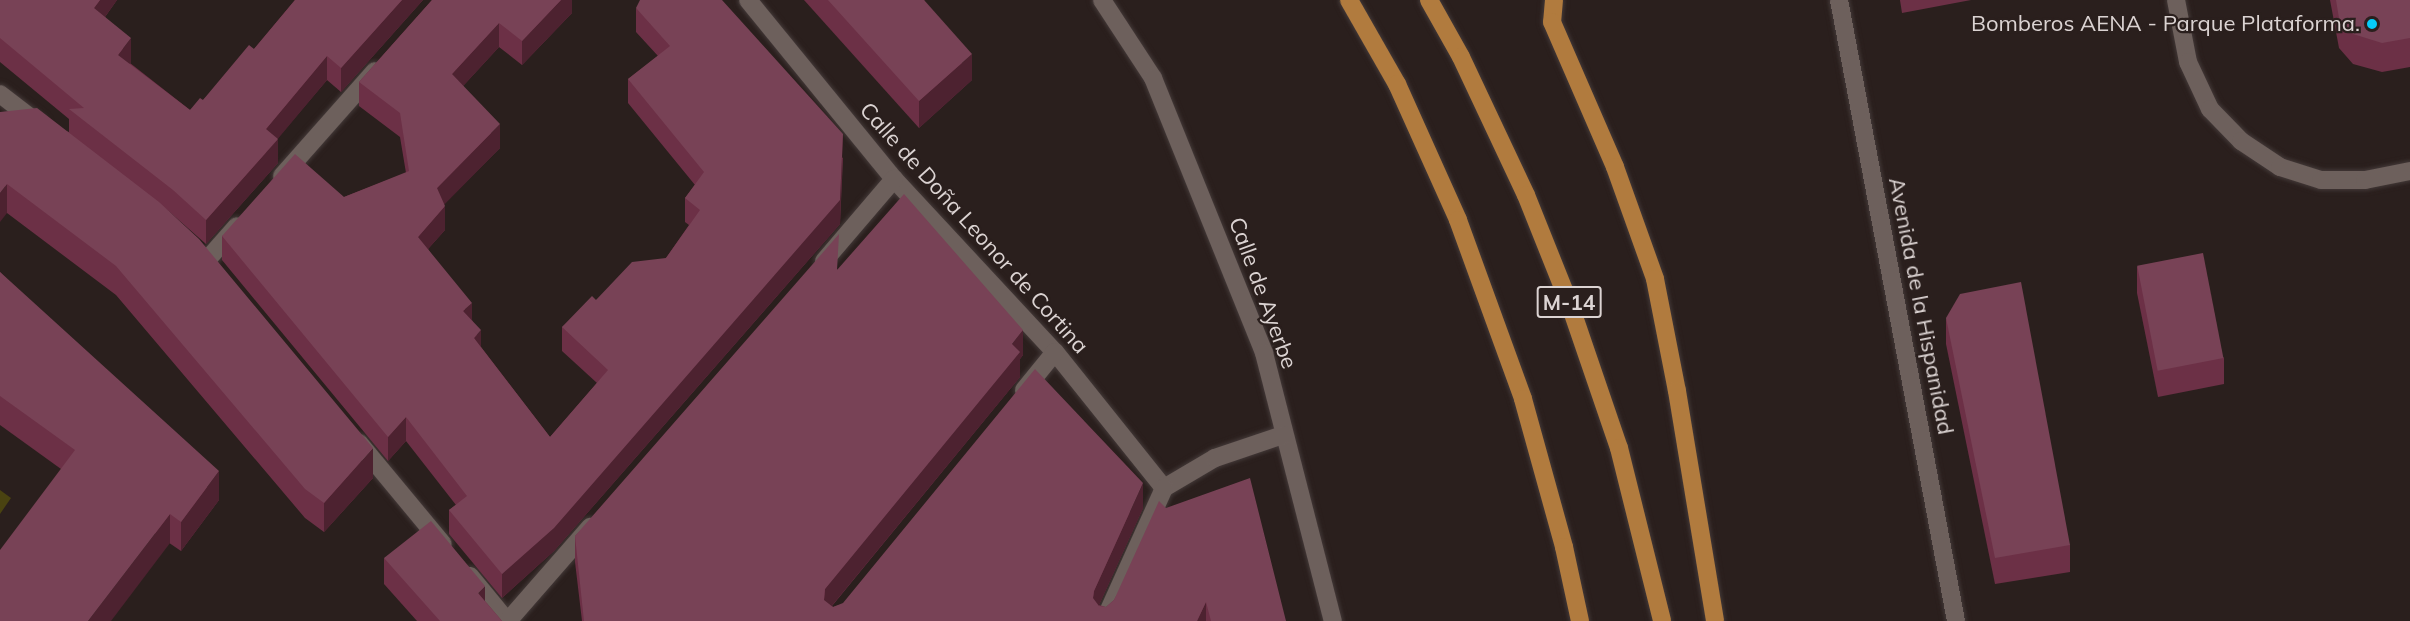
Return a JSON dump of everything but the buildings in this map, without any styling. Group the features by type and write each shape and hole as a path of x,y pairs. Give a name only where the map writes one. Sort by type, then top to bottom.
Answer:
{"highway":[{"path":"1349,0 1397,84 1458,219 1523,399 1564,547 1580,621"},
{"name":"M-14","path":"1429,0 1461,57 1526,195 1570,305 1619,448 1662,621"},
{"path":"1554,0 1552,22 1616,167 1655,279 1677,390 1714,621"}],"street":[{"name":"Calle de Doña Leonor de Cortina","path":"748,0 894,179 1055,352 1164,488"},
{"name":"Calle de Ayerbe","path":"1102,0 1153,78 1264,352 1283,435 1333,621"},
{"name":"Avenida de la Hispanidad","path":"1839,0 1956,621"},
{"path":"2176,0 2188,62 2210,109 2241,141 2280,167 2321,180 2365,180 2410,171"},
{"path":"268,190 384,61"},
{"path":"0,94 55,137"},
{"path":"813,273 894,179"},
{"path":"207,260 246,216"},
{"path":"190,245 222,278"},
{"path":"1012,404 1055,352"},
{"path":"349,432 508,621 604,512"},
{"path":"1104,621 1164,488 1215,458 1283,435"}],"shaded area":[{"path":"0,490 11,498 0,514"}],"place":[{"name":"Bomberos AENA - Parque Plataforma.","path":"2372,24"}]}
